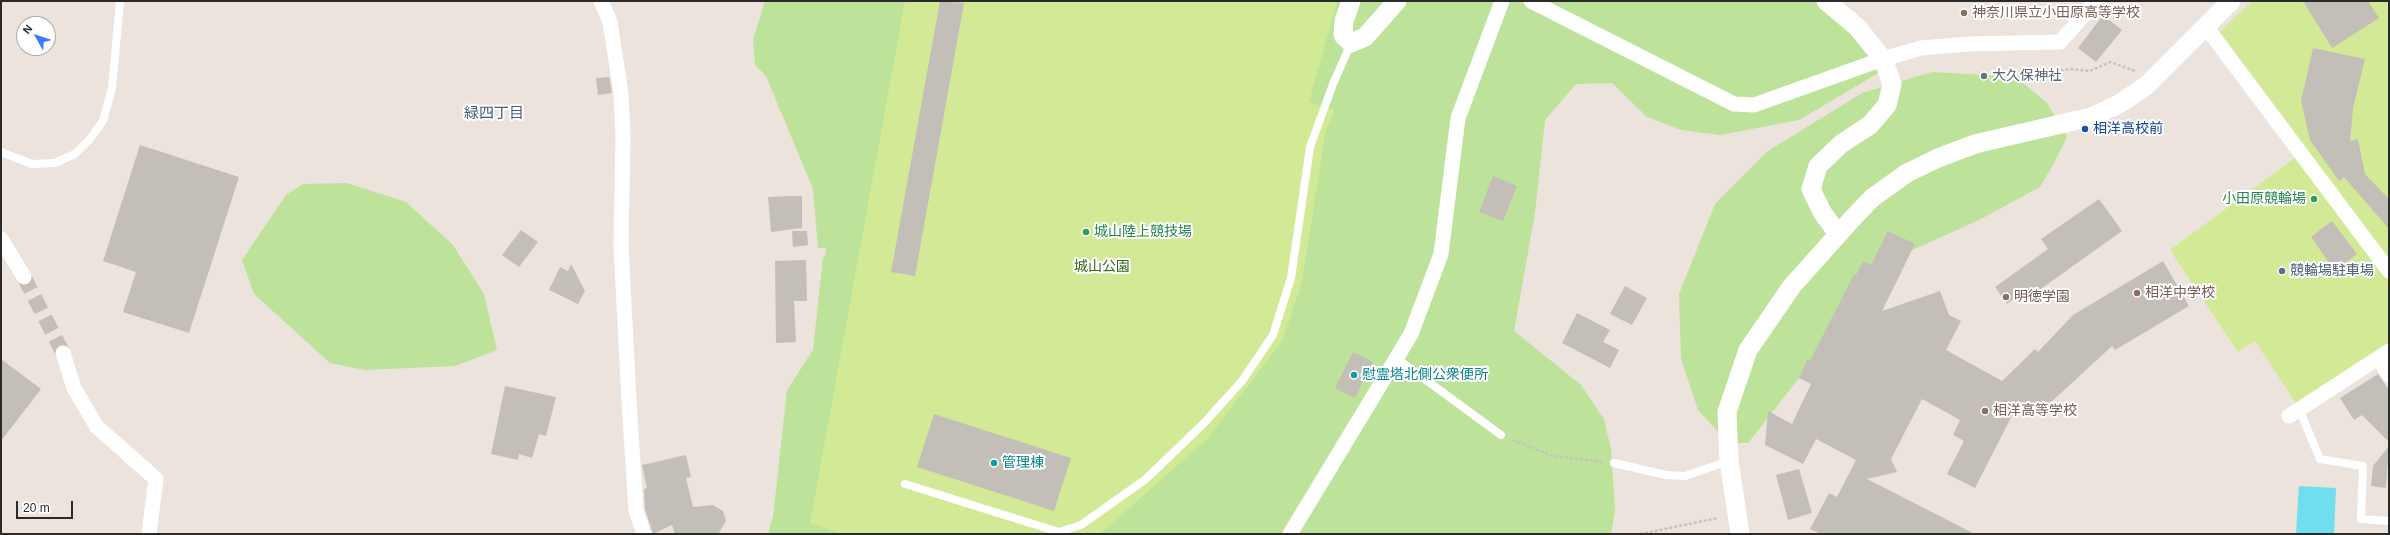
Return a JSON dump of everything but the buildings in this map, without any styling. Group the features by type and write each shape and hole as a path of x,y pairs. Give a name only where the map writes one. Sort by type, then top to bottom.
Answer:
{"street":[{"path":"601,1 610,22 621,93 623,137 621,246 629,400 636,511 644,534"},
{"path":"1351,1 1344,21 1343,35 1351,43 1365,37 1397,1"},
{"path":"1290,534 1411,334 1441,254 1458,118 1502,1"},
{"path":"1532,1 1734,104 1754,105 1883,59 1921,48 1968,44 2060,42 2096,1"},
{"path":"1826,1 1857,27 1883,59 1892,84 1887,105 1870,125 1841,144 1818,166 1811,189 1822,212 1838,234"},
{"path":"1740,534 1729,460 1727,412 1748,350 1792,286 1838,234 1872,198 1907,173 1938,158 1975,144 2091,117 2119,104 2146,86 2231,1"},
{"path":"2206,27 2389,271"},
{"path":"1,239 24,277"},
{"path":"63,353 74,388 97,427 156,479 149,534"},
{"path":"2294,412 2383,354 2389,375"}],"lane":[{"path":"1,152 32,164 55,163 75,154 90,139 103,121 112,88 120,1"},
{"path":"905,484 1058,532 1081,524 1146,479 1204,423 1242,381 1273,335 1292,271 1310,147 1332,84 1351,43"},
{"path":"1396,358 1501,435"},
{"path":"2294,412 2320,459 2363,466 2360,519 2389,521"},
{"path":"1614,463 1666,475 1685,476 1729,460"}],"path":[{"path":"2021,77 2071,69 2090,71 2110,62 2136,72 2146,86"},
{"path":"1501,435 1553,456 1614,463"},
{"path":"1640,534 1679,528 1737,514"}],"green space":[{"name":"城山公園","path":"765,1 1815,1 1861,42 1882,71 1799,120 1720,135 1681,130 1647,117 1612,83 1576,84 1545,120 1535,213 1514,331 1581,385 1604,419 1611,449 1615,511 1611,534 768,534 773,517 787,390 813,350 823,257 825,257 826,248 818,248 813,189 766,76 755,65 753,40"},
{"name":"城山陸上競技場","path":"905,1 1337,1 1309,102 1335,110 1326,130 1302,281 1283,340 1207,439 1100,534 842,534 810,523"},
{"name":"小田原競輪場","path":"2252,1 2389,1 2389,342 2297,405 2255,341 2238,352 2170,250 2307,149 2220,32"},
{"path":"1932,72 2016,77 2047,103 2067,137 2054,163 2040,187 1979,220 1908,252 1855,307 1748,443 1729,443 1698,410 1681,359 1679,294 1715,204 1768,151 1862,93"},
{"path":"347,183 406,202 453,245 484,294 497,350 455,366 365,370 330,363 254,294 242,260 286,195 303,184"}],"water":[{"path":"2299,486 2336,488 2334,534 2296,534"}],"tunnel":[{"path":"24,277 63,353"}],"place":[{"name":"神奈川県立小田原高等学校","path":"1964,13"},
{"name":"大久保神社","path":"1984,76"},
{"name":"相洋高校前","path":"2085,129"},
{"name":"小田原競輪場","path":"2314,199"},
{"name":"城山陸上競技場","path":"1086,232"},
{"name":"競輪場駐車場","path":"2282,271"},
{"name":"相洋中学校","path":"2137,293"},
{"name":"明徳学園","path":"2006,297"},
{"name":"慰霊塔北側公衆便所","path":"1354,375"},
{"name":"相洋高等学校","path":"1985,411"},
{"name":"管理棟","path":"994,463"}],"district":[{"name":"緑四丁目","path":"494,114"}]}
